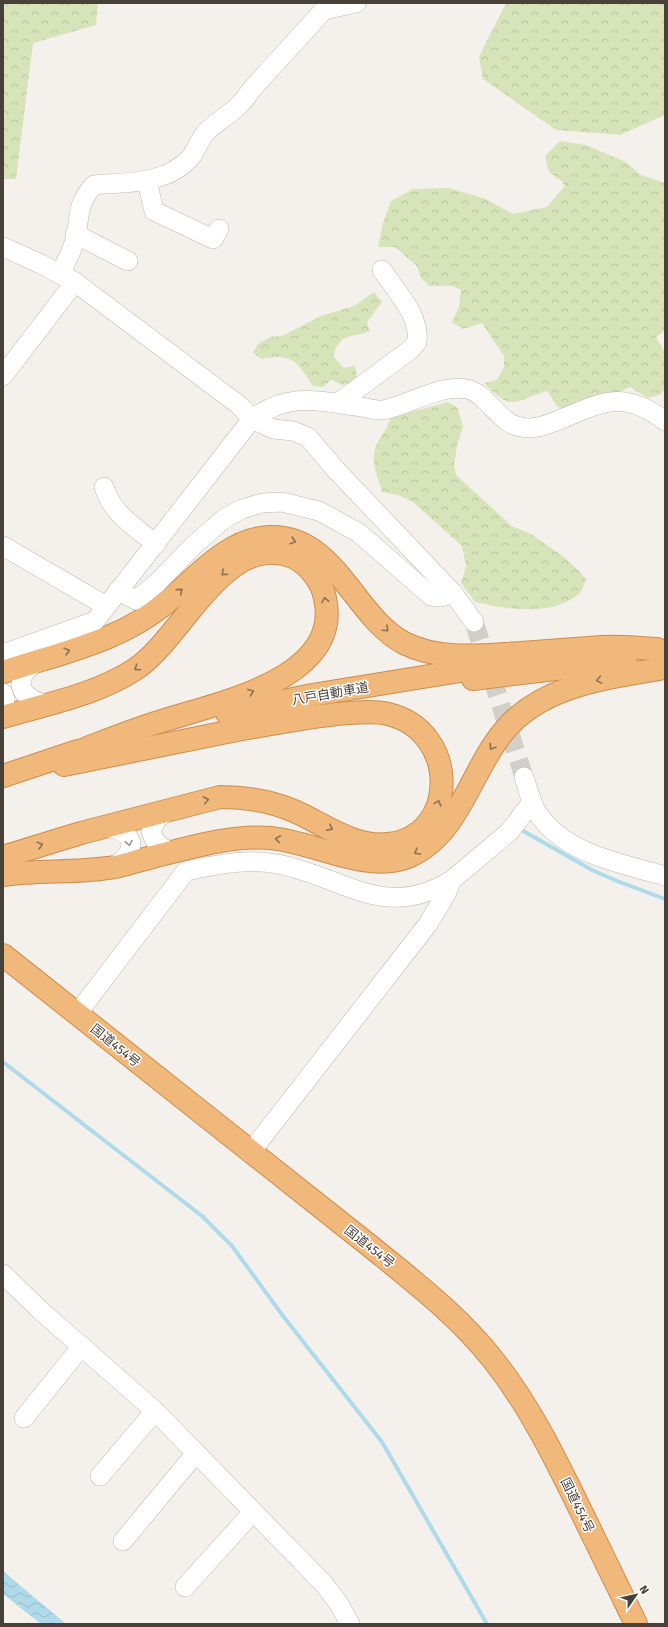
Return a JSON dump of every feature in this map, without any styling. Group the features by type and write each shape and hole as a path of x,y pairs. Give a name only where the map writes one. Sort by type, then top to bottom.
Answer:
{"highway":[{"path":"3,672 100,640 129,628 156,611 221,556 245,543 269,537 294,541 316,552 328,562 384,628 404,643 415,647 457,655 605,647 663,656"},
{"path":"3,716 103,686 136,669 164,644 219,578 240,561 262,554 284,554 295,558 313,573 324,593 327,616 321,639 314,650 295,668 267,686 247,694 152,724 82,750"},
{"path":"3,874 110,868 230,840 258,838 285,840 348,856 374,860 397,860 420,851 440,834 455,813 491,747 505,730 522,715 561,691 663,656"},
{"name":"八戸自動車道","path":"3,776 82,750 213,716 312,695 475,668 663,656"},
{"name":"八戸自動車道","path":"3,786 64,766 201,730 330,702 493,676 663,656"},
{"path":"3,857 33,846 173,808 220,797 239,797 258,800 293,811 354,840 376,845 398,843 419,831 430,819 439,804 441,793 441,769 431,744 424,735 412,725 400,718 372,712 294,718 64,766"},
{"name":"国道454号","path":"3,955 426,1291 460,1323 493,1360 521,1398 540,1432 636,1624"}],"street":[{"path":"5,369 67,278 79,210 85,196 94,185 155,180 173,171 190,157 205,132 242,104 251,90 324,10 356,3"},
{"path":"147,181 154,211 213,239 219,229"},
{"path":"75,234 128,261"},
{"path":"3,247 67,278 239,405 252,419 273,429 294,432 308,437 336,470 452,593 474,622"},
{"path":"338,403 410,350 417,342 417,326 410,312 382,270"},
{"path":"3,654 95,620 156,544 252,419 266,409 309,399 381,410 438,392 468,389 481,397 508,422 520,427 541,427 602,403 625,401 639,404 665,421"},
{"path":"104,487 108,500 113,509 156,544"},
{"path":"118,591 136,600 155,585 195,544 225,518 242,509 262,504 282,502 319,510 359,533 431,596 442,597 452,593"},
{"path":"3,546 106,606"},
{"path":"39,660 24,675 22,688 30,699 36,703 47,704"},
{"path":"3,692 5,700 3,707"},
{"path":"524,776 532,802 538,814 564,838 587,853 665,876"},
{"path":"77,1014 186,871 225,863 256,861 296,869 355,891 392,898 424,893 436,889 452,880 510,832 532,802"},
{"path":"173,808 157,819 151,832 153,839 158,845 175,852"},
{"path":"102,827 122,831 129,837 131,844 130,851 126,858 121,863 110,868"},
{"path":"250,1152 428,924 446,894 452,880"},
{"path":"3,1274 40,1310 155,1411 324,1584 350,1624"},
{"path":"24,1418 82,1346"},
{"path":"100,1476 155,1411"},
{"path":"122,1541 196,1453"},
{"path":"185,1587 253,1512"}],"green space":[{"path":"3,3 98,3 96,25 33,43 16,179 3,179"},
{"path":"506,3 665,3 665,115 620,135 556,130 483,79 479,57"},
{"path":"560,141 586,145 626,162 641,175 665,183 665,330 656,337 665,353 665,389 661,394 648,398 630,387 614,395 566,410 557,406 547,391 514,402 501,398 484,383 497,380 504,367 504,356 482,323 463,329 452,322 459,307 461,290 453,286 429,286 421,278 417,266 395,247 378,247 383,223 391,201 413,189 449,188 486,199 513,214 547,207 564,187 563,182 549,172 545,156"},
{"path":"374,292 382,302 367,322 370,331 343,340 339,343 333,356 344,368 355,366 358,382 342,385 332,380 322,387 313,386 298,365 293,361 280,357 261,359 253,352 258,344 270,337 282,336 321,316 354,306"},
{"path":"448,402 457,407 463,426 457,446 454,466 456,475 512,526 531,534 564,557 581,573 586,580 579,594 568,601 555,606 542,608 515,609 475,602 461,583 466,566 462,546 413,502 398,495 382,492 374,466 374,453 390,418"}],"water":[{"path":"3,1571 66,1624 41,1624 3,1594"}],"waterway":[{"path":"518,828 592,870 665,899"},
{"path":"3,1062 202,1216 232,1246 283,1316 382,1442 487,1624"}],"tunnel":[{"path":"474,622 524,777"}]}
